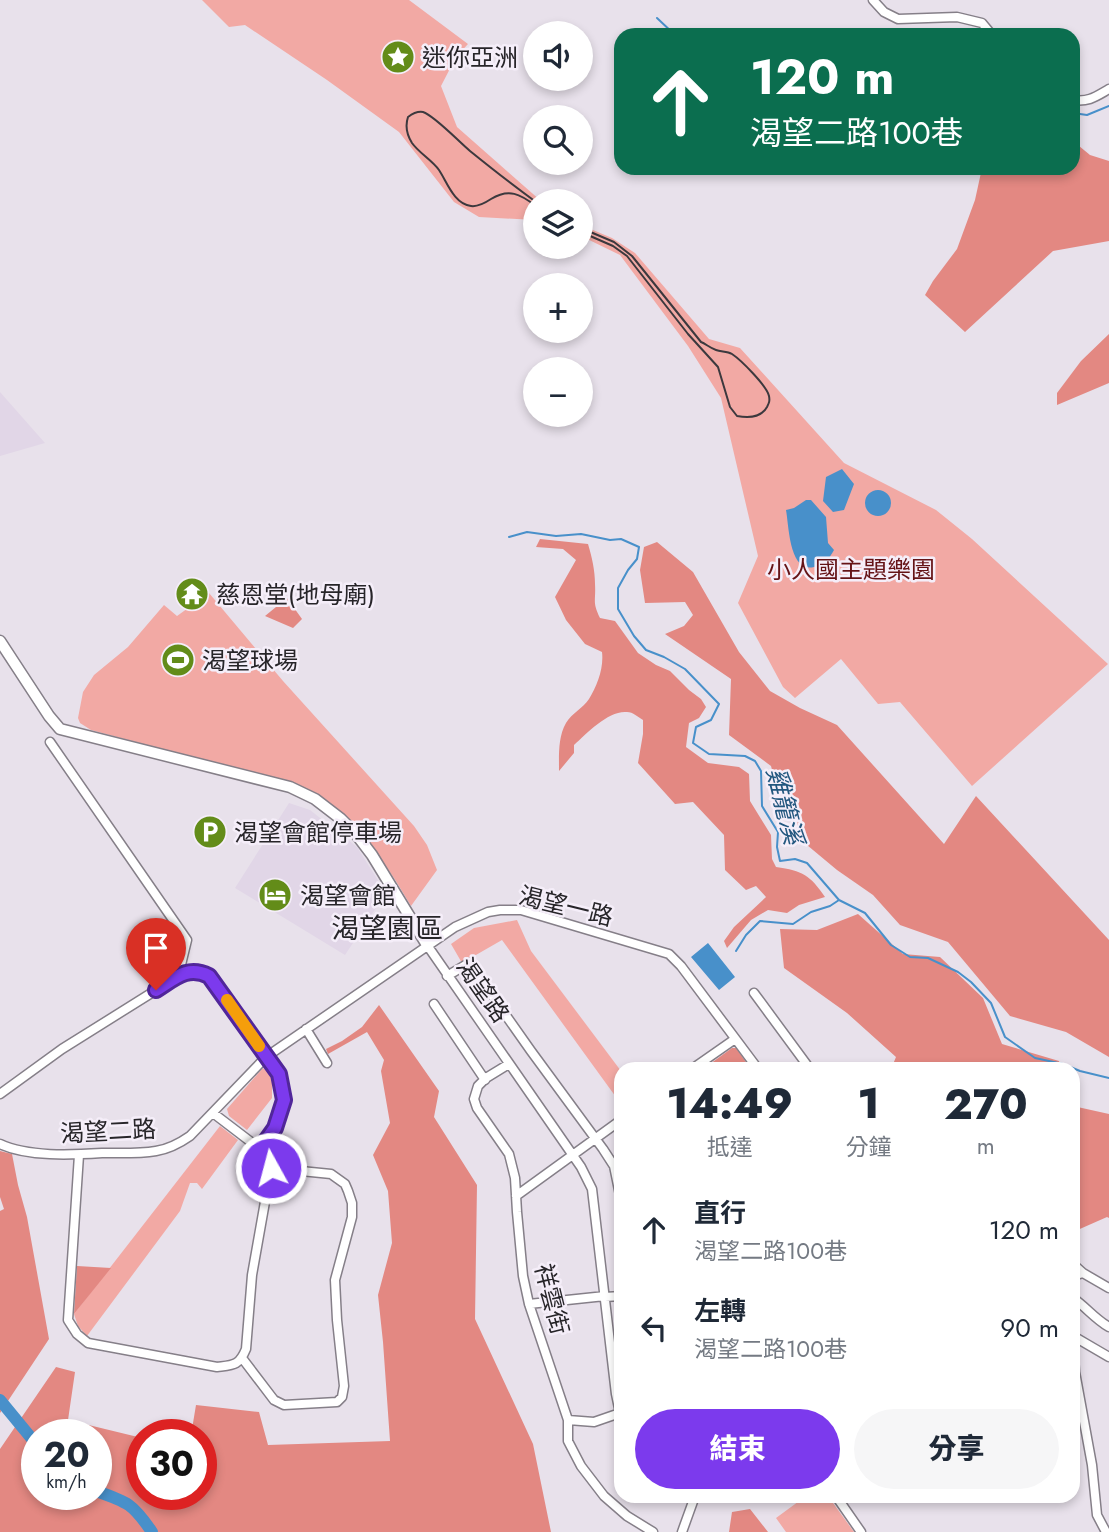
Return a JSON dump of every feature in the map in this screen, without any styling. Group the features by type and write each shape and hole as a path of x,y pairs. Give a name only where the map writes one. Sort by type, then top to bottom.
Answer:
{"street":[{"path":"873,0 884,12 898,19 957,17 982,23 986,28"},
{"path":"1080,101 1091,100 1109,89"},
{"name":"渴望路","path":"0,641 60,729 290,787 315,799 356,834 372,855 447,976 572,1155 592,1189 614,1376"},
{"path":"50,742 187,940 178,977"},
{"name":"渴望一路","path":"266,1057 455,927 488,912 500,910 521,911 580,931 669,954 672,962 753,1062"},
{"path":"619,948 627,942"},
{"path":"447,976 469,963 614,1166"},
{"path":"0,1094 62,1049 178,977 192,971 200,971 209,976 279,1074 284,1100 275,1128 260,1149"},
{"path":"754,993 805,1062"},
{"path":"434,1003 485,1080 509,1064"},
{"path":"306,1029 327,1063"},
{"path":"702,1062 735,1039"},
{"name":"渴望二路","path":"0,1144 33,1152 79,1155 158,1151 190,1136 266,1057"},
{"name":"祥雲街","path":"485,1080 478,1086 474,1099 477,1108 509,1154 515,1178 523,1276 529,1304 568,1420 568,1441 581,1466 604,1496 627,1516 653,1532"},
{"path":"79,1155 68,1320 77,1334 88,1343 217,1367 235,1365 246,1349 252,1275 271,1168 270,1160 260,1149 213,1113"},
{"path":"516,1196 614,1124"},
{"path":"242,1358 274,1400 284,1405 337,1402 342,1397 344,1386 335,1280 352,1217 352,1203 345,1184 331,1174 271,1168"},
{"path":"1080,1270 1109,1288"},
{"path":"529,1304 614,1296"},
{"path":"1080,1303 1109,1327"},
{"path":"1080,1340 1109,1357"},
{"path":"1080,1401 1097,1515 1106,1532"},
{"path":"568,1420 594,1422 614,1417"},
{"path":"682,1532 692,1503"},
{"path":"841,1503 861,1532"}],"shaded area":[{"path":"1080,147 1090,155 1109,161 1109,241 1053,251 965,332 925,295 957,249 975,200 980,175 1080,175"},
{"path":"1109,334 1109,383 1057,405 1057,393 1081,361"},
{"path":"0,392 45,443 0,456"},
{"path":"540,539 588,544 594,574 595,605 600,618 615,621 638,653 670,671 701,699 706,707 699,718 689,723 686,747 708,763 739,767 749,774 750,801 771,835 772,859 776,867 805,875 825,897 799,905 787,913 768,910 751,920 727,948 724,941 734,927 766,897 756,886 746,890 725,870 724,835 693,802 675,804 638,763 643,720 627,712 606,718 574,745 574,753 559,771 563,728 592,694 601,670 602,652 585,644 566,620 555,597 576,560 563,549 536,547"},
{"path":"657,542 693,572 739,652 770,691 837,725 944,844 976,796 1109,940 1109,1057 1066,1032 1010,1016 948,942 900,925 873,895 807,845 782,807 771,766 729,735 731,679 665,634 684,626 693,615 685,602 645,603 640,570 644,547"},
{"path":"287,598 302,619 293,628 265,616"},
{"name":"渴望會館","path":"289,803 310,810 357,847 386,893 345,955 235,888"},
{"path":"858,914 903,954 940,957 983,998 1002,1044 1059,1062 894,1062 896,1057 847,1013 784,968 780,929 817,930"},
{"path":"379,1005 439,1091 434,1117 477,1185 475,1319 533,1444 551,1532 0,1532 0,1449 56,1367 75,1372 68,1419 21,1419 21,1510 112,1510 112,1431 126,1434 126,1510 217,1510 217,1419 194,1419 196,1405 259,1412 268,1445 390,1441 378,1295 392,1243 388,1191 373,1155 390,1123 381,1071 384,1060 367,1032 328,1054 326,1049 362,1027"},
{"path":"736,1048 746,1062 713,1062"},
{"path":"1080,1108 1109,1114 1109,1218 1080,1229"},
{"path":"0,1151 12,1154 27,1217 49,1339 0,1413 0,1211 4,1209 0,1197"},
{"path":"77,1266 111,1268 74,1314"},
{"path":"750,1509 768,1532 729,1532 732,1512"}],"green space":[{"path":"202,0 409,0 468,44 456,57 441,86 457,127 527,189 523,189 523,219 479,217 454,202 399,132 245,25 229,27"},
{"name":"小人國主題樂園","path":"593,230 612,238 635,253 709,339 740,348 844,463 936,510 972,539 1108,664 972,786 900,702 878,704 841,659 795,698 783,687 738,603 758,556 721,398 688,346 620,255 593,242"},
{"path":"209,593 283,681 414,826 427,845 437,870 411,906 364,838 335,809 300,786 91,730 80,723 78,718 83,692 94,675 128,647 164,605 177,616"},
{"path":"517,920 531,951 614,1062 614,1094 502,940 462,963 451,944 474,928"},
{"path":"266,1068 272,1076 272,1098 247,1130 229,1116 227,1109 262,1069"},
{"path":"220,1126 238,1140 202,1189 197,1183 190,1183 180,1211 87,1336 78,1326 74,1314"},
{"path":"796,1503 833,1503 854,1532 786,1532 776,1518"}],"water":[{"path":"842,469 854,484 844,510 833,512 823,501 826,477"},
{"path":"878,490 887,494 891,503 887,512 878,516 869,512 865,503 869,494"},
{"path":"811,500 826,517 828,543 834,550 826,561 814,567 806,567 795,556 786,510"},
{"path":"708,943 735,977 719,990 691,957"}],"waterway":[{"path":"657,18 668,28"},
{"path":"1080,114 1087,115 1109,106"},
{"name":"雞籠溪","path":"509,537 527,532 556,536 581,534 610,540 621,539 639,547 637,559 618,588 618,609 646,650 685,669 719,704 711,720 696,727 693,743 709,754 745,756 755,761 761,771 762,806 778,832 780,861 795,859 807,863 839,900 865,913 891,945 910,957 928,958 958,972 991,1003 1005,1037 1035,1058 1054,1062"},
{"path":"736,951 746,935 760,921 793,924 811,912 839,900"},
{"name":"雞籠溪","path":"1080,1071 1109,1078"},
{"path":"0,1400 21,1426"},
{"path":"112,1497 129,1505 152,1532"}],"railway":[{"path":"523,192 428,114 419,112 408,117 407,130 412,143 436,166 460,201 476,206 503,194 523,197"},
{"path":"593,233 614,242 632,256 701,342 732,354 747,367 769,396 769,403 764,411 754,416 737,416 730,407 718,367 688,334 627,256 593,237"}],"slow traffic":[{"path":"227,1000 259,1046"}],"place":[{"name":"迷你亞洲","path":"398,57"},
{"name":"慈恩堂(地母廟)","path":"192,594"},
{"name":"渴望球場","path":"178,660"},
{"name":"渴望會館停車場","path":"210,832"},
{"name":"渴望會館","path":"275,895"}],"district":[{"name":"渴望園區","path":"387,928"}],"route":[{"path":"156,990 186,972 200,971 209,976 279,1074 284,1100 275,1128 260,1149 270,1160 271,1168"}]}
